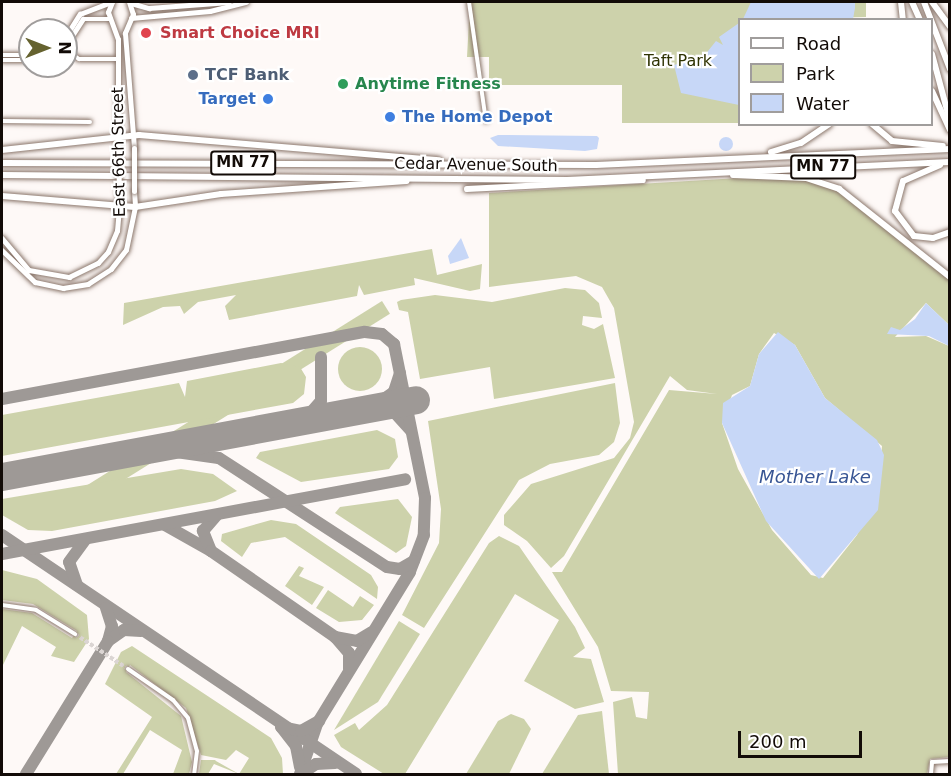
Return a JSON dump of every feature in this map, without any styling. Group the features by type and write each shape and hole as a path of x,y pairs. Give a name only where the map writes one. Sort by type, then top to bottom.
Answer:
{"highway":[{"path":"901,2 903,18"},
{"path":"912,2 919,18"},
{"path":"924,2 930,18"},
{"path":"932,2 950,27"},
{"path":"933,25 950,69"},
{"path":"933,58 950,121"},
{"path":"933,93 950,130"},
{"path":"750,156 789,148 827,126"},
{"path":"874,126 892,141 950,148"},
{"path":"2,150 118,135 134,135 485,164"},
{"name":"Cedar Avenue South","path":"2,163 596,165 950,148"},
{"path":"950,163 907,177 894,204 900,223 914,236 933,238 950,232"},
{"name":"Cedar Avenue South","path":"2,175 484,178 667,175 950,163"},
{"path":"697,174 796,177 831,186 950,277"},
{"path":"467,189 554,188 667,175"},
{"path":"2,196 135,207 221,194 484,178"}],"main road":[{"name":"East 66th Street","path":"112,2 112,20 118,59 119,207"},
{"name":"East 66th Street","path":"130,2 130,19 124,33 134,135 135,207"},
{"path":"112,20 130,19"}],"street":[{"path":"77,18 80,14 112,2"},
{"path":"130,2 184,6 229,2"},
{"path":"130,19 161,14 210,11 246,2"},
{"path":"469,2 486,121"},
{"path":"161,14 184,6"},
{"path":"78,27 83,19 112,20"},
{"path":"2,58 18,58"},
{"path":"78,58 118,59"},
{"path":"2,121 90,122"},
{"path":"2,237 29,270 69,277 98,263 108,252 117,231 119,207"},
{"name":"East 66th Street","path":"2,250 24,276 44,285 77,287 105,274 126,250 135,207"},
{"path":"2,605 36,610 75,634"},
{"path":"128,669 173,700 188,718 196,743 194,774"},
{"path":"931,774 932,762 950,761"}],"green space":[{"name":"Taft Park","path":"470,2 866,2 866,17 738,18 738,123 622,123 622,85 489,85 489,57 467,57"},
{"path":"756,177 809,181 845,194 949,279 949,325 926,303 895,337 926,336 949,346 949,757 930,759 927,774 618,774 613,702 632,697 636,717 647,719 649,692 611,691 598,647 552,572 562,572 669,390 717,394 687,390 670,376 564,556 551,568 527,541 504,525 504,515 531,484 614,458 630,438 634,422 614,308 602,287 576,276 489,287 489,193","holes":["774,333 795,345 825,398 882,446 878,491 857,535 823,578 811,575 772,530 738,469 722,423 732,395 750,386 759,354"]},
{"path":"432,249 437,275 482,264 480,289 470,291 414,278 415,285 364,295 359,285 357,296 229,320 225,306 236,295 198,302 184,314 180,306 163,307 123,325 124,303"},
{"path":"565,288 585,290 599,303 602,318 583,316 582,325 594,329 603,324 615,378 494,399 490,367 420,379 408,312 399,310 397,302 435,295 492,302"},
{"path":"382,301 390,314 62,519 54,506"},
{"path":"360,347 376,353 382,369 376,385 360,391 344,385 338,369 344,353"},
{"path":"281,363 300,367 306,377 304,394 293,403 2,456 2,415 179,383 185,397 187,381"},
{"path":"615,383 620,423 614,442 599,455 550,464 519,480 424,628 402,615 439,543 441,509 428,421"},
{"path":"377,430 395,439 398,457 389,469 301,482 256,458 260,452"},
{"path":"181,469 213,474 237,491 215,501 52,531 28,530 2,515 2,499"},
{"path":"398,499 412,517 406,546 396,553 335,513 340,507"},
{"path":"271,520 296,524 371,575 378,587 377,599 285,537 251,543 242,557 221,541 222,534"},
{"path":"499,536 519,546 575,627 585,648 573,657 591,659 604,702 575,709 524,681 559,620 515,594 405,774 384,774 341,747 334,735 355,723 359,730 387,705 489,543"},
{"path":"299,566 304,568 299,576 324,587 312,605 285,586"},
{"path":"2,570 37,579 87,615 89,639 74,662 51,656 56,647 22,626 2,667 2,609 32,613 72,638 77,631 33,604 2,600"},
{"path":"328,590 353,607 360,596 374,605 362,620 339,622 316,608"},
{"path":"399,621 420,634 378,702 334,730"},
{"path":"132,646 271,738 282,758 283,774 239,774 249,758 236,750 226,760 201,755 186,708 130,665 126,672 181,716 192,762 189,774 173,774 182,750 150,730 123,774 116,774 152,717 105,684 121,652"},
{"path":"602,711 609,774 542,774 578,715"},
{"path":"511,714 524,719 531,729 509,774 466,774 498,721"},
{"path":"201,760 215,760 239,774 214,764 208,774 199,774"}],"water":[{"path":"751,2 855,2 853,18 743,18"},
{"path":"738,24 738,105 681,93 674,65 704,56 716,41 723,45 719,37"},
{"path":"498,135 597,136 599,138 597,149 585,151 498,146 490,138"},
{"path":"723,137 729,137 733,144 729,151 723,151 719,147 719,141"},
{"path":"461,238 469,258 450,264 448,256"},
{"path":"926,303 949,325 949,346 929,336 887,334 891,327 900,330 915,319"},
{"name":"Mother Lake","path":"778,332 795,345 825,398 877,440 884,455 878,510 819,579 766,521 722,423 723,403 750,386 759,354"}],"taxiway":[{"path":"2,399 365,332 382,334 394,344 425,498 424,535 410,572 317,724 300,774"},
{"path":"279,425 307,417 321,401 321,357"},
{"path":"400,373 394,392 371,408 395,413 411,431"},
{"path":"111,456 169,451 219,458 387,567 400,569 414,561"},
{"path":"2,554 405,479"},
{"path":"165,525 211,551 203,531 217,515"},
{"path":"2,535 356,774"},
{"path":"77,585 69,562 85,540"},
{"path":"211,551 335,637"},
{"path":"106,608 112,626 108,641 124,630 141,631"},
{"path":"349,669 349,653 335,637 357,641 372,632"},
{"path":"26,774 108,641"},
{"path":"300,767 296,746 281,727 301,731 319,721"},
{"path":"301,774 316,764 335,763"}],"runway":[{"path":"2,477 416,400"}],"tunnel":[{"path":"75,634 128,669"}],"place":[{"name":"Smart Choice MRI","path":"146,33"},
{"name":"TCF Bank","path":"193,75"},
{"name":"Anytime Fitness","path":"343,84"},
{"name":"Target","path":"268,99"},
{"name":"The Home Depot","path":"390,117"}]}
